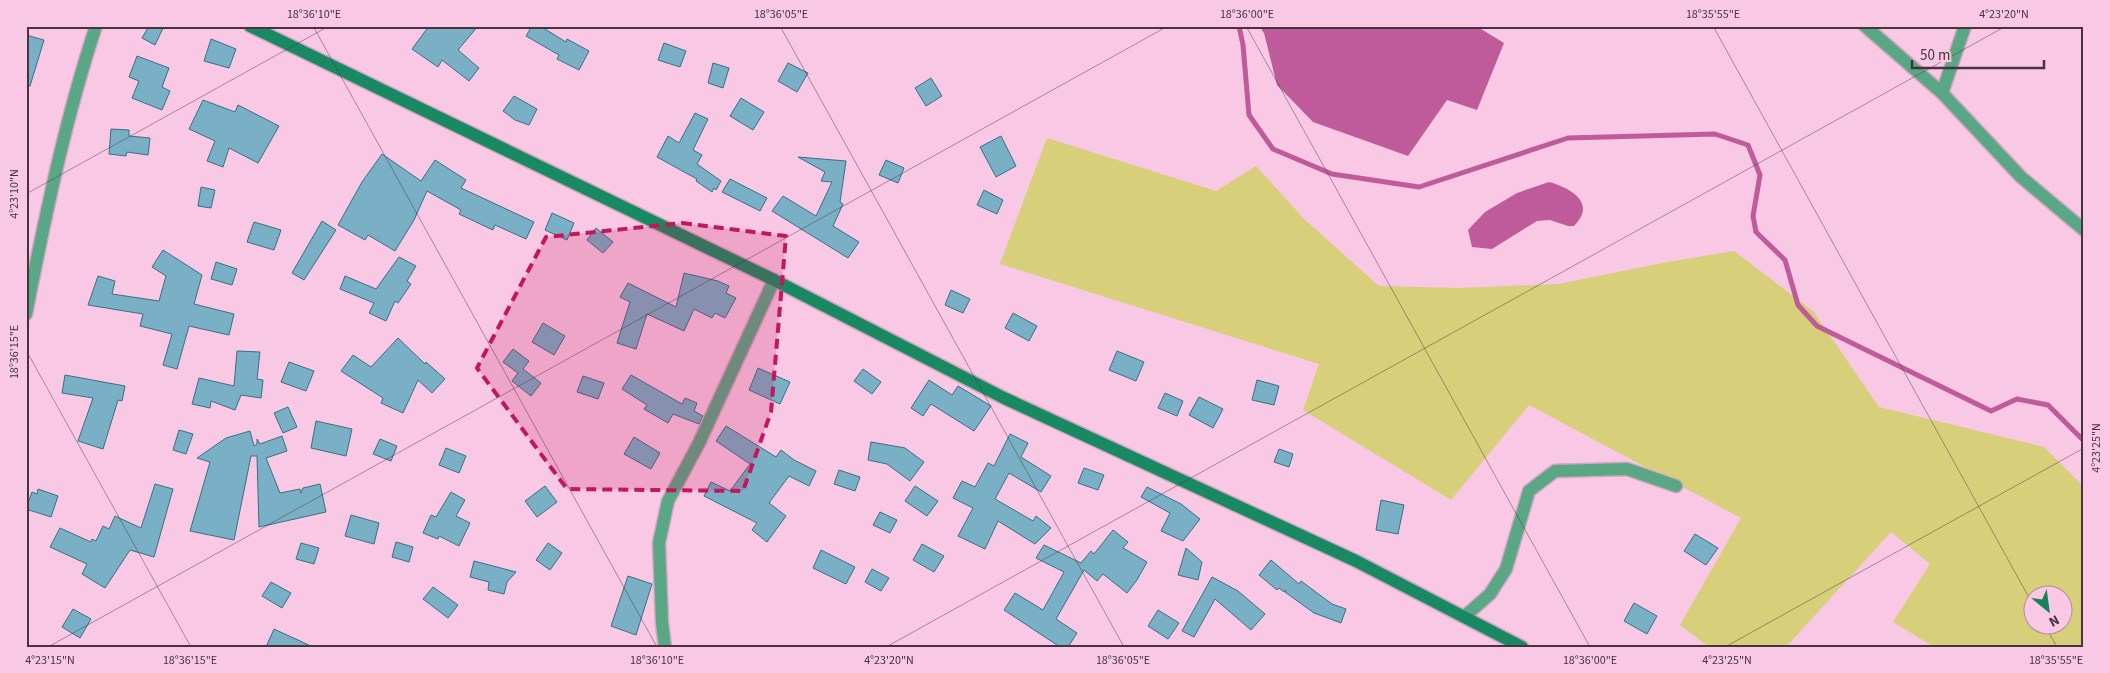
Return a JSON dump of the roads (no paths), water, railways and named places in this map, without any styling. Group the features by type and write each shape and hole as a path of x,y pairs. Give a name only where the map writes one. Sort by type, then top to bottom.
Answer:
{"main road":[{"path":"250,26 774,280 1004,398 1356,561 1522,647"}],"street":[{"path":"26,314 47,205 82,68 96,26"},
{"path":"1864,26 1942,92 2021,177 2084,230"},
{"path":"1942,92 1965,26"},
{"path":"665,647 662,623 660,543 668,501 700,443 774,280"},
{"path":"1464,618 1490,594 1506,570 1528,491 1555,471 1627,469 1676,486"}],"waterway":[{"path":"1239,26 1243,45 1249,115 1273,149 1332,174 1419,187 1568,138 1715,134 1748,145 1760,175 1753,216 1756,232 1785,260 1798,305 1817,326 1991,411 2017,399 2048,405 2084,441"}]}
